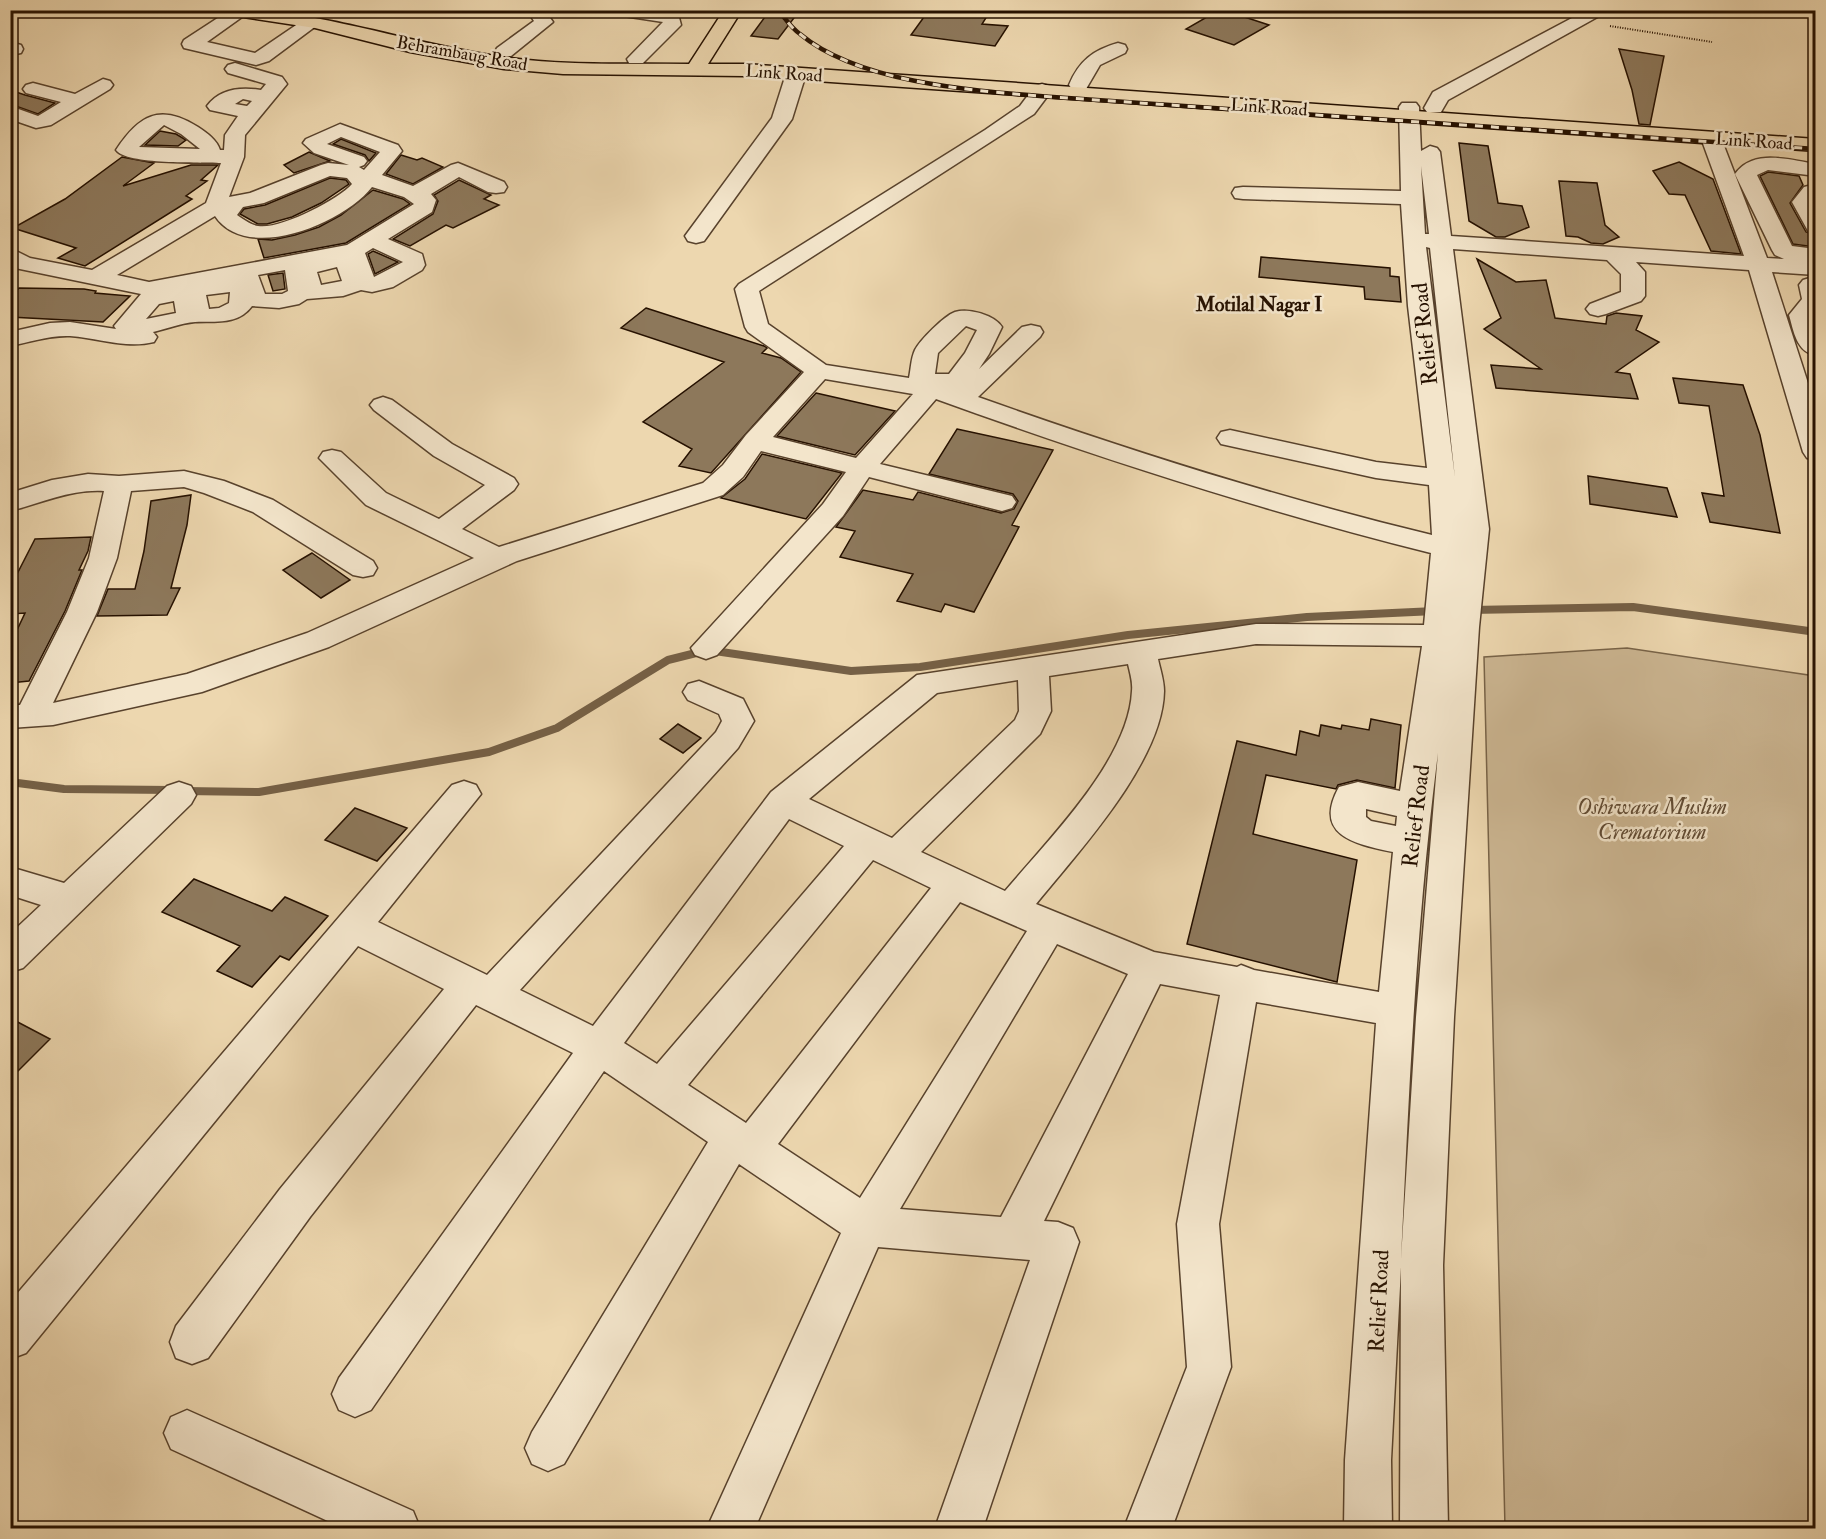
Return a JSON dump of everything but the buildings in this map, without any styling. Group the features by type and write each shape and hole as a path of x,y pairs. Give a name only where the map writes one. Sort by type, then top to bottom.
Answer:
{"main road":[{"path":"703,57 734,10"},
{"name":"Behrambaug Road","path":"235,11 306,17 422,39 554,58 703,57"},
{"name":"Behrambaug Road","path":"306,17 410,46 504,63 563,68 703,57"},
{"path":"703,57 739,59"},
{"name":"Link Road","path":"739,59 796,74 1042,90 1815,131"},
{"name":"Link Road","path":"739,59 1421,111 1711,138 1815,145"}],"street":[{"path":"1421,111 1440,96 1601,10"},
{"path":"235,11 191,44 256,58 262,57 306,17"},
{"path":"624,11 672,18 672,25 644,59"},
{"path":"510,52 545,19"},
{"path":"1079,85 1087,65 1095,58 1118,49"},
{"path":"94,279 225,206 256,198 334,168 354,172 363,184 359,190 321,214 289,228 266,234 252,232 227,218 225,206 234,157 235,135 277,84 275,81 235,69"},
{"path":"696,236 782,119 796,74"},
{"path":"10,112 41,122 50,119 103,85"},
{"path":"1042,90 1027,110 992,134 747,289 757,327 819,371 957,388 1091,446 1362,527 1459,560"},
{"path":"252,113 217,106 240,93 266,97"},
{"path":"22,94 79,101"},
{"name":"Relief Road","path":"1421,111 1408,146 1415,239 1447,523 1459,560"},
{"name":"Relief Road","path":"1421,111 1475,529 1459,560 1451,631 1445,889 1435,1017 1422,1265 1424,1528"},
{"path":"15,265 149,289 188,287 245,271 358,250 424,207 425,200 417,193 382,185 370,176 392,151 391,149 338,130 313,143 321,149 357,161"},
{"path":"1711,138 1758,263 1786,354 1806,389 1815,453"},
{"path":"209,156 234,157"},
{"path":"1815,170 1766,163 1746,174 1783,250 1792,254 1815,256"},
{"path":"417,193 458,169 496,188"},
{"path":"1814,220 1803,202 1805,199 1813,199 1812,192 1815,190"},
{"path":"1243,193 1412,198"},
{"path":"1415,239 1815,268"},
{"path":"1598,309 1633,296 1633,272 1613,253"},
{"path":"245,271 256,300 270,302 287,300 300,293 295,261"},
{"path":"1815,283 1811,285 1814,300 1801,315 1808,340 1815,349"},
{"path":"1771,304 1807,308"},
{"path":"10,339 50,330 70,329 113,336 145,337"},
{"path":"706,648 833,510 862,468 957,388 1031,332"},
{"path":"1786,354 1815,357"},
{"path":"20,716 53,714 191,684 318,640 498,558 713,489 733,471 755,441 819,371"},
{"path":"384,405 443,450 504,484 441,531"},
{"path":"1230,438 1376,470 1442,478"},
{"path":"755,441 1002,502"},
{"path":"332,458 376,499 498,558"},
{"path":"10,503 52,488 88,482 119,484 184,479 214,487 263,506 363,567"},
{"path":"20,716 82,612 103,558 119,484"},
{"path":"355,1394 599,1047 783,801 928,683 1256,634 1451,631"},
{"name":"Relief Road","path":"1368,1528 1369,1449 1407,881 1414,807 1451,631"},
{"path":"1011,909 1125,764 1144,719 1148,692 1141,651"},
{"path":"661,1088 882,849 1029,726 1035,711 1033,668"},
{"path":"192,1342 295,1203 481,990 727,740 738,721 732,707 699,692"},
{"path":"10,1337 464,794"},
{"path":"10,957 179,795"},
{"path":"1411,843 1362,832 1350,824 1348,814 1351,796 1358,795 1414,807"},
{"path":"783,801 955,884 1150,967 1241,981 1397,1011"},
{"path":"10,880 69,899"},
{"path":"1407,881 1445,889"},
{"path":"548,1448 742,1143 955,884"},
{"path":"731,1528 866,1226 1050,925"},
{"path":"352,927 599,1047 866,1226 1058,1242 959,1528"},
{"path":"1013,1238 1150,967"},
{"path":"1148,1528 1209,1367 1198,1224 1241,981"},
{"path":"187,1433 396,1528"}],"path":[{"path":"1579,22 1712,42"}],"green space":[{"name":"Oshiwara Muslim Crematorium","path":"1627,648 1815,676 1815,1528 1505,1528 1484,657"}],"waterway":[{"path":"1471,610 1633,607 1816,632"},
{"path":"184,791 259,792 489,752 557,728 668,660 708,650 851,671 920,667 1128,635 1307,617 1435,611"},
{"path":"10,782 64,789 172,790"}],"railway":[{"path":"778,10 800,34 825,51 854,64 886,74 955,88 1053,97 1816,149"}],"district":[{"name":"Motilal Nagar I","path":"1259,304"}]}
